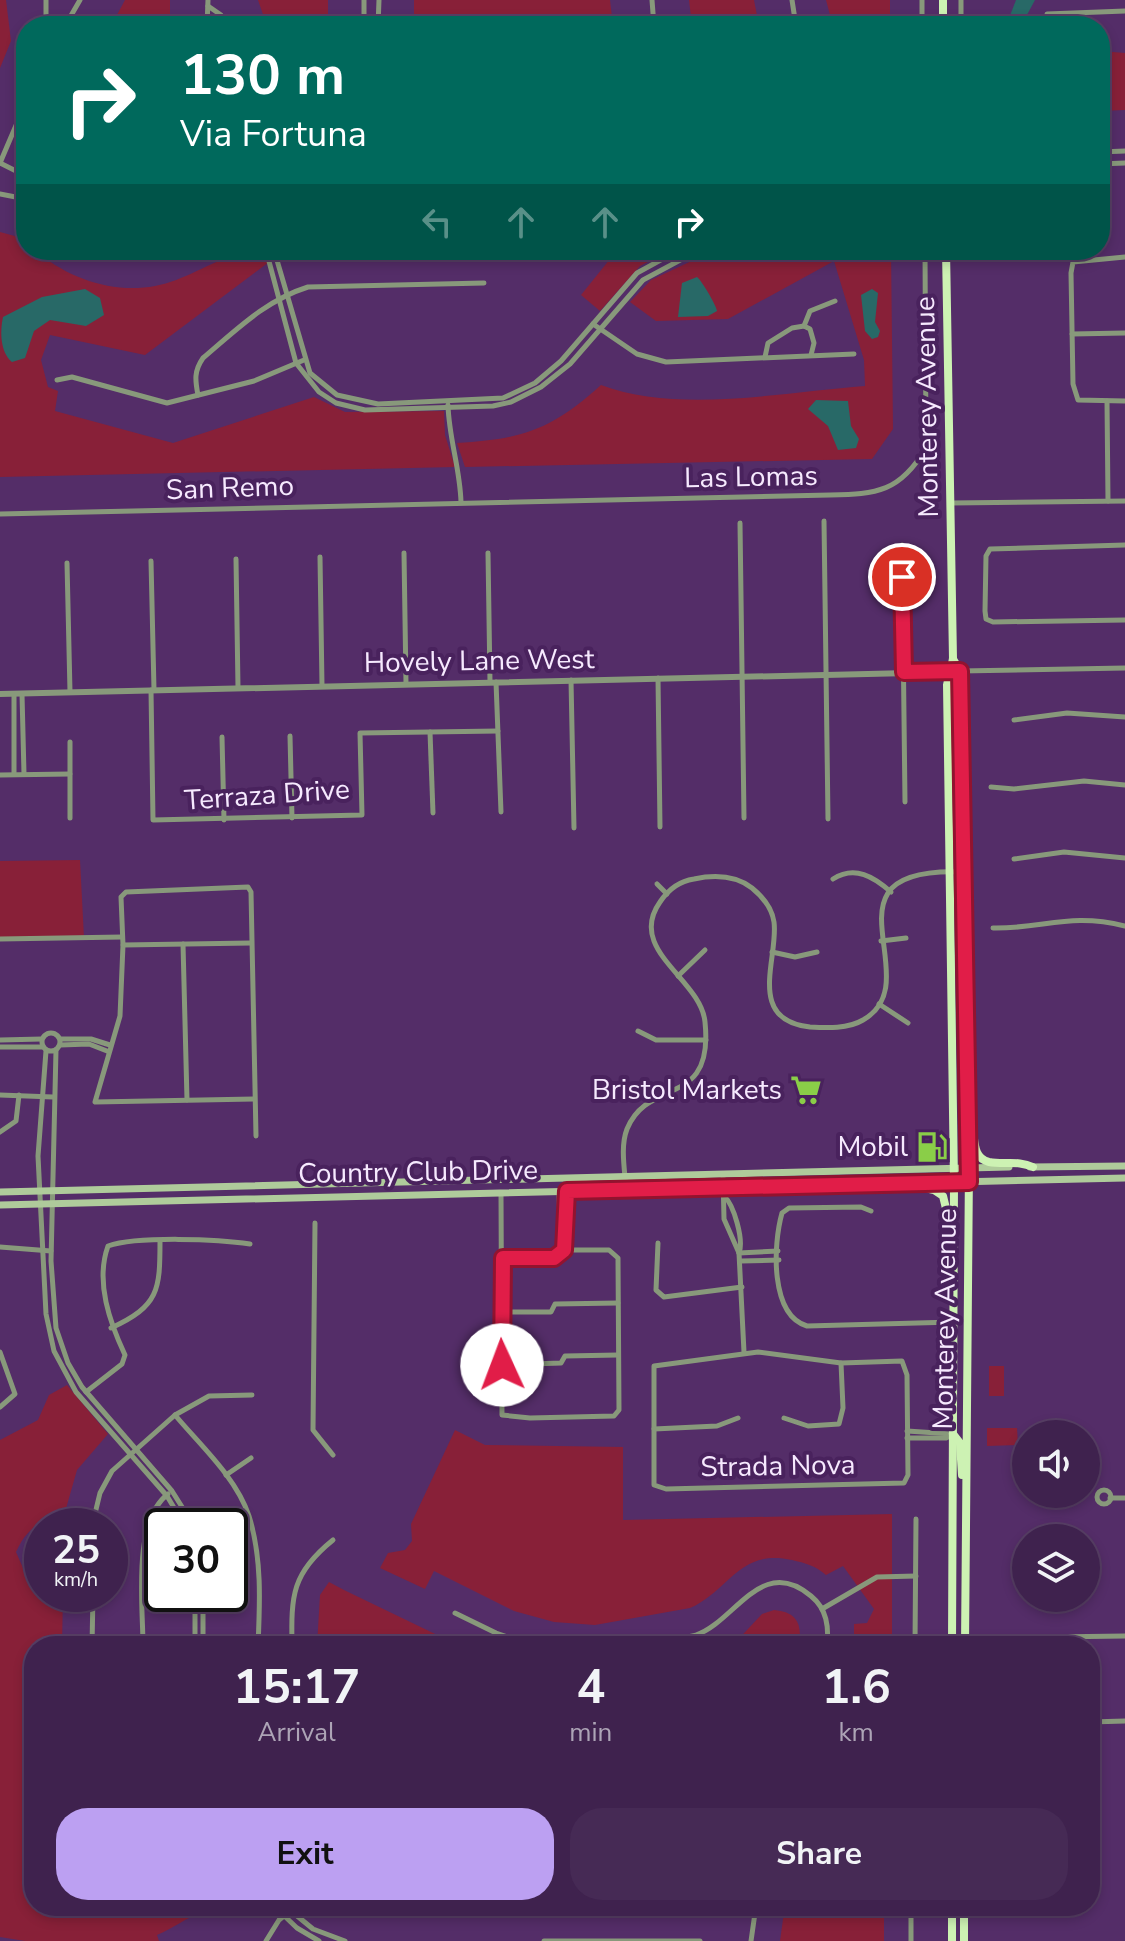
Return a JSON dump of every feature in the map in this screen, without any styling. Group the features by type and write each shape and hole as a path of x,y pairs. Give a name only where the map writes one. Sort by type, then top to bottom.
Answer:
{"main road":[{"name":"Monterey Avenue","path":"946,260 953,659 948,672 954,1167 952,1636"},
{"name":"Monterey Avenue","path":"953,659 960,671 961,872 969,1167 965,1636"},
{"path":"967,1114 973,1122 975,1149 979,1156 989,1162 1023,1162 1033,1167"},
{"name":"Country Club Drive","path":"0,1192 723,1176 954,1167 1125,1166"},
{"name":"Country Club Drive","path":"0,1205 626,1189 724,1193 1125,1178"},
{"path":"908,1184 934,1190 943,1196 954,1251"},
{"path":"953,1434 960,1443 960,1467 965,1484"},
{"path":"952,1916 952,1941"},
{"path":"964,1916 964,1941"}],"street":[{"path":"1047,14 1125,11"},
{"path":"0,163 16,125"},
{"path":"268,260 296,363 319,392 336,403 365,410 503,398 535,383 593,324 637,273 661,260"},
{"path":"276,260 304,360 323,385 354,401 493,406 527,395 570,364 643,280 680,260"},
{"name":"Las Lomas","path":"461,502 858,494 888,489 926,448 925,260"},
{"path":"1094,260 1073,262 1073,384 1078,400 1125,401"},
{"path":"198,395 196,367 203,358 285,294 308,287 484,283"},
{"path":"804,326 810,311 835,301"},
{"path":"593,324 650,359 666,362 854,354"},
{"path":"765,357 768,343 792,328 804,326"},
{"path":"804,326 813,335 811,355"},
{"path":"1072,334 1125,333"},
{"path":"57,380 72,377 167,403 254,381 304,360"},
{"path":"1107,401 1108,501"},
{"path":"448,405 449,434 460,469 461,502"},
{"path":"950,503 1125,501"},
{"name":"San Remo","path":"0,514 461,502"},
{"path":"824,521 828,819"},
{"path":"740,523 744,818"},
{"path":"902,545 905,802"},
{"path":"1125,545 1001,548 990,549 986,556 986,619 993,622 1125,620"},
{"path":"404,553 406,684"},
{"path":"488,553 501,812"},
{"path":"320,557 322,686"},
{"path":"236,559 238,688"},
{"path":"151,561 152,690"},
{"path":"67,563 70,692"},
{"path":"960,671 1125,668"},
{"name":"Hovely Lane West","path":"0,694 960,671"},
{"path":"658,678 660,827"},
{"path":"571,680 574,828"},
{"name":"Terraza Drive","path":"152,690 153,820 362,815 360,733 498,731"},
{"path":"18,694 24,774"},
{"path":"14,774 18,694"},
{"path":"1014,720 1067,713 1125,717"},
{"path":"430,732 433,813"},
{"path":"290,736 292,818"},
{"path":"222,737 224,820"},
{"path":"70,742 70,818"},
{"path":"14,747 23,746"},
{"path":"0,775 70,774"},
{"path":"991,787 1014,789 1063,781 1125,785"},
{"path":"1014,859 1064,852 1125,858"},
{"path":"626,1189 626,1133 633,1119 654,1101 684,1087 697,1075 706,1040 703,1006 658,952 651,926 654,912 667,894 680,882 707,877 733,878 747,884 771,910 775,925 767,974 776,1008 794,1022 806,1026 849,1027 864,1020 879,1004 888,979 881,941 881,914 891,892 908,877 961,872"},
{"path":"833,879 842,873 866,874 891,892"},
{"path":"657,884 667,894"},
{"path":"254,1099 95,1102 120,1016 123,945 121,897 126,892 248,887 251,892 256,1136"},
{"path":"993,928 1014,928 1073,918 1125,926"},
{"path":"0,939 122,937"},
{"path":"881,941 906,938"},
{"path":"123,945 251,943"},
{"path":"183,944 187,1100"},
{"path":"678,976 705,950"},
{"path":"772,952 795,957 817,952"},
{"path":"879,1004 908,1023"},
{"path":"638,1031 656,1040 706,1040"},
{"path":"133,1453 68,1363 56,1328 51,1251 53,1097 58,1045 49,1033 43,1046 43,1096 38,1150 50,1335 61,1368 80,1397 180,1508"},
{"path":"0,1040 43,1046"},
{"path":"0,1047 89,1044 109,1048"},
{"path":"0,1095 53,1097"},
{"path":"0,1132 16,1121 19,1095"},
{"path":"723,1176 724,1219 741,1261 744,1352"},
{"path":"563,1191 560,1229 564,1234 564,1250"},
{"path":"501,1192 502,1415 530,1418 614,1416 619,1410 618,1258 615,1253 609,1250 564,1250 554,1258 503,1258"},
{"path":"871,1211 861,1207 789,1208 781,1219 779,1251 780,1301 789,1317 798,1323 816,1326 954,1322"},
{"path":"315,1223 313,1430 333,1455"},
{"path":"80,1397 122,1364 125,1355 111,1328 106,1305 108,1246 160,1241 230,1240 250,1244"},
{"path":"111,1328 153,1300 160,1284 160,1241"},
{"path":"658,1243 656,1290 664,1297 742,1287"},
{"path":"0,1247 51,1251"},
{"path":"739,1253 779,1251"},
{"path":"762,1252 763,1261"},
{"path":"741,1261 779,1260"},
{"path":"500,1312 551,1312 555,1304 618,1303"},
{"path":"0,1352 15,1394 0,1407"},
{"path":"738,1418 717,1426 654,1429 654,1366 744,1352 772,1352 841,1363 902,1361 906,1367 907,1434 953,1434"},
{"path":"502,1365 561,1363 565,1356 618,1355"},
{"path":"784,1418 808,1426 839,1424 843,1408 841,1363"},
{"path":"96,1508 100,1493 112,1471 175,1415 209,1396 252,1395"},
{"path":"175,1415 226,1475 248,1514 257,1548 258,1636"},
{"name":"Strada Nova","path":"654,1429 654,1485 666,1489 904,1483 908,1475 907,1434"},
{"path":"226,1475 251,1458"},
{"path":"170,1494 177,1508"},
{"path":"143,1636 145,1536 170,1494"},
{"path":"1110,1498 1125,1498"},
{"path":"915,1636 916,1519"},
{"path":"292,1636 292,1601 301,1573 310,1560 333,1540"},
{"path":"822,1609 877,1577 916,1576"},
{"path":"695,1636 719,1621 750,1591 774,1583 807,1592 822,1609 828,1636"},
{"path":"92,1636 93,1612"},
{"path":"195,1612 195,1636"},
{"path":"203,1612 203,1636"},
{"path":"455,1613 505,1636"},
{"path":"1100,1636 1125,1636"},
{"path":"1100,1722 1125,1721"},
{"path":"266,1941 281,1916"},
{"path":"292,1916 319,1941"},
{"path":"294,1916 313,1929 345,1941"},
{"path":"751,1941 755,1916"},
{"path":"911,1916 911,1941"},
{"path":"544,1941 700,1941"}],"shaded area":[{"path":"0,0 6,0 11,41 0,68"},
{"path":"125,0 170,0 170,16 116,16"},
{"path":"258,0 328,0 328,16 264,16"},
{"path":"414,0 610,0 612,16 414,16"},
{"path":"689,0 754,0 757,16 691,16"},
{"path":"826,0 890,0 890,16 830,16"},
{"path":"1016,0 1035,0 1026,16 1010,16"},
{"path":"1110,52 1125,53 1125,110 1110,111"},
{"path":"0,232 16,236 16,260 48,260 91,282 123,288 155,286 222,260 269,262 145,355 50,335 41,360 48,387 58,391 55,411 173,443 314,397 345,412 444,411 445,435 455,467 0,477"},
{"path":"609,260 652,260 640,266 600,311 581,295"},
{"path":"694,260 891,260 893,429 872,459 465,467 457,443 500,439 535,429 567,412 601,385 631,394 697,400 865,386 864,360 834,261 728,319 656,321 630,302 651,280"},
{"path":"697,277 717,311 708,316 678,317 682,283"},
{"path":"85,289 100,298 104,315 86,326 50,320 34,331 25,358 12,362 8,358 2,341 3,317 42,297"},
{"path":"872,289 878,293 875,322 880,331 878,337 872,339 865,331 861,295"},
{"path":"816,400 848,401 851,426 859,439 856,448 838,450 828,426 808,409"},
{"path":"80,860 84,938 0,939 0,861"},
{"path":"989,1366 1004,1366 1004,1396 989,1396"},
{"path":"67,1385 108,1434 77,1470 66,1508 24,1508 24,1537 16,1552 24,1570 24,1612 63,1612 62,1636 24,1636 24,1916 193,1916 157,1935 159,1941 25,1941 0,1937 0,1440 38,1420 49,1395"},
{"path":"987,1428 1012,1428 1012,1445 987,1446"},
{"path":"455,1430 485,1445 623,1447 623,1520 892,1514 892,1636 854,1636 854,1624 867,1623 874,1609 843,1566 826,1575 810,1565 774,1558 747,1565 690,1608 595,1625 554,1622 514,1611 434,1571 425,1589 380,1568 388,1553 405,1550 412,1541 411,1524"},
{"path":"329,1582 439,1636 318,1636 320,1595"},
{"path":"774,1610 788,1614 797,1621 800,1636 741,1636 762,1614"},
{"path":"783,1916 884,1916 884,1941 780,1941"}],"place":[{"name":"Bristol Markets","path":"806,1090"},
{"name":"Mobil","path":"932,1147"}],"route":[{"path":"502,1365 500,1312 503,1258 554,1258 564,1250 567,1191 969,1182 960,671 904,672 902,577"}]}
